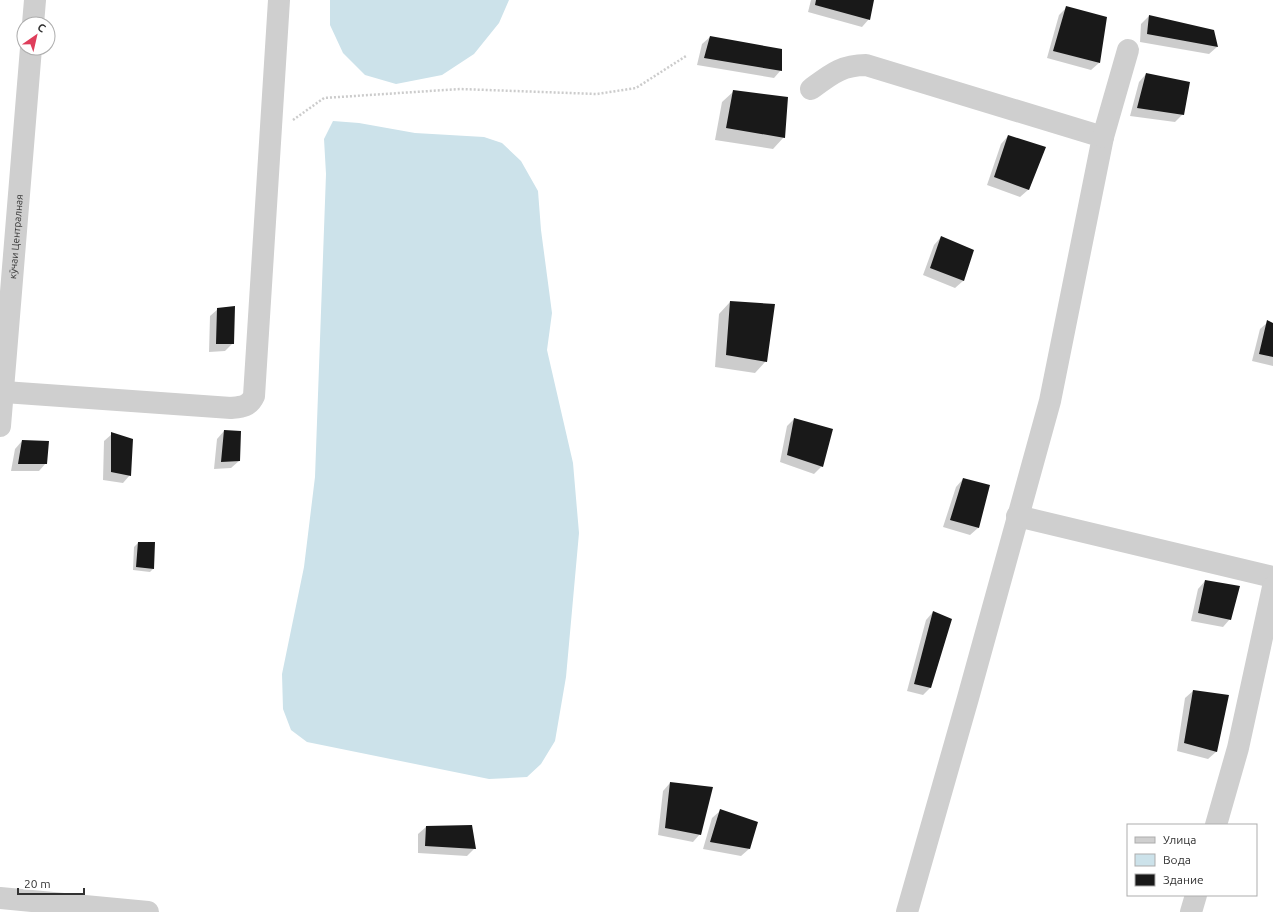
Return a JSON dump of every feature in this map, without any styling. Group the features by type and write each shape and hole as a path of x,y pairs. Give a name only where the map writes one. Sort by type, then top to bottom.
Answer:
{"street":[{"path":"34,16 35,0"},
{"path":"4,392 231,408 247,406 251,401 254,396 279,0"},
{"path":"907,912 1050,401 1103,136 1128,50"},
{"name":"кӯчаи Централная","path":"0,426 4,392 30,56"},
{"path":"811,89 834,71 851,65 866,65 1103,136"},
{"path":"1017,516 1273,576"},
{"path":"1216,824 1238,748 1273,587"},
{"path":"1191,912 1196,896"},
{"path":"0,898 148,912"}],"path":[{"path":"269,147 290,122 324,98 460,89 597,94 636,88 686,56"}],"water":[{"path":"330,0 509,0 499,23 474,54 442,75 396,84 365,75 343,53 330,25"},
{"path":"333,121 359,123 415,133 484,137 502,143 521,161 538,191 541,230 552,313 547,350 573,463 579,533 566,677 555,741 541,764 527,777 489,779 307,742 291,730 283,709 282,674 304,567 315,477 326,174 324,139"}],"building":[{"path":"816,0 874,0 870,20 815,5"},
{"path":"1066,6 1107,17 1100,63 1053,51"},
{"path":"1149,15 1214,30 1218,47 1147,34"},
{"path":"710,36 782,49 782,71 704,58"},
{"path":"1146,73 1190,82 1184,115 1137,108"},
{"path":"733,90 788,97 785,138 726,128"},
{"path":"1008,135 1046,147 1029,190 994,177"},
{"path":"941,236 974,250 964,281 930,268"},
{"path":"730,301 775,304 767,362 726,355"},
{"path":"235,306 234,344 216,344 217,308"},
{"path":"1267,320 1273,323 1273,357 1259,354"},
{"path":"794,418 833,429 823,467 787,455"},
{"path":"224,430 241,431 240,461 221,462"},
{"path":"111,432 133,439 131,476 111,472"},
{"path":"22,440 49,441 47,464 18,464"},
{"path":"963,478 990,485 979,528 950,520"},
{"path":"138,542 155,542 154,569 136,567"},
{"path":"1205,580 1240,586 1231,620 1198,613"},
{"path":"933,611 952,619 931,688 914,684"},
{"path":"1193,690 1229,695 1217,752 1184,743"},
{"path":"670,782 713,787 701,835 665,828"},
{"path":"720,809 758,822 750,849 710,842"},
{"path":"472,825 476,849 425,846 426,826"}]}
